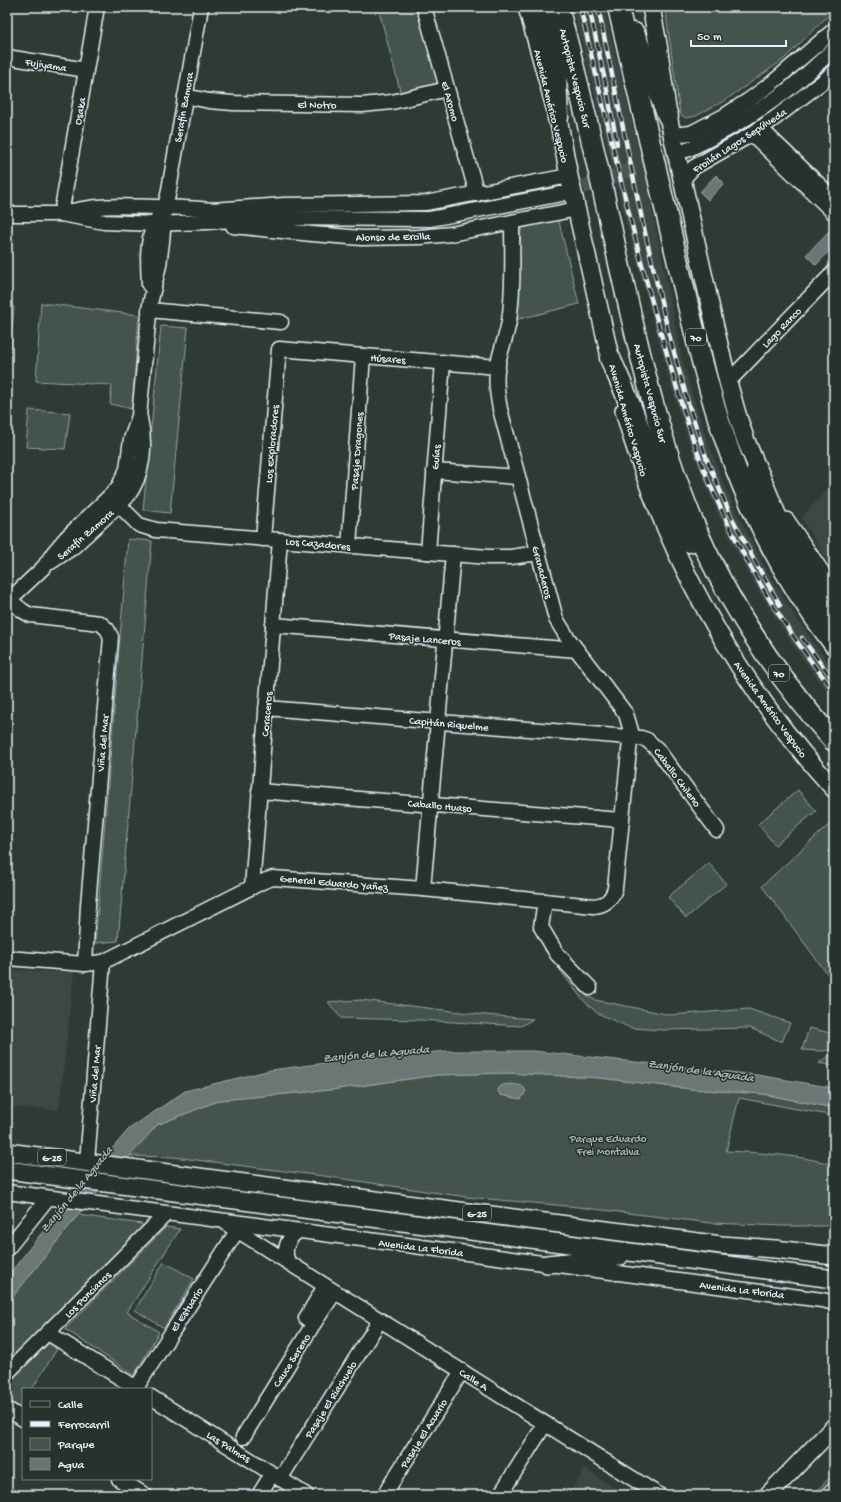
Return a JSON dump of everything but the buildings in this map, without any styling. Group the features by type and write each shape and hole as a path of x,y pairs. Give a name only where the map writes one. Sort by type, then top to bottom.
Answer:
{"highway":[{"path":"541,7 556,77 558,118"},
{"name":"Autopista Vespucio Sur","path":"558,7 596,157 634,329 669,457 692,518 732,599 756,639 787,684 834,741"},
{"name":"70","path":"618,7 697,342 719,421 742,482 767,538 802,598 834,644"},
{"path":"623,7 668,116"},
{"path":"610,358 657,475 674,513 686,536 710,573 732,599"},
{"path":"757,470 784,535 798,561 834,617"}],"main road":[{"name":"Avenida Américo Vespucio","path":"527,7 558,118 569,176 610,358 640,463 667,531 695,591 723,641 759,696 798,748 834,789"},
{"path":"651,7 672,135 728,382 746,441 757,470 795,536 834,592"},
{"name":"G-25","path":"7,1152 706,1243 830,1254"},
{"name":"Avenida La Florida","path":"7,1170 654,1254 834,1279"},
{"path":"547,1264 654,1254"},
{"path":"768,1495 834,1427"},
{"path":"830,1495 834,1491"}],"street":[{"name":"Osaka","path":"61,214 96,7"},
{"name":"Serafín Zamora","path":"8,600 44,567 72,548 115,500 132,491 140,471 142,441 139,416 150,307 158,271 162,242 159,224 168,195 201,7"},
{"name":"El Aromo","path":"424,7 477,194"},
{"path":"672,135 691,133 737,108 772,83 834,30"},
{"name":"Froilán Lagos Sepúlveda","path":"687,150 749,118 773,101 834,48"},
{"name":"Fujiyama","path":"7,57 86,70"},
{"name":"Froilán Lagos Sepúlveda","path":"682,180 694,167 756,131 812,90 834,71"},
{"name":"El Notro","path":"185,96 209,101 233,103 362,105 392,102 447,89"},
{"path":"756,131 834,199"},
{"path":"756,131 834,214"},
{"name":"Alonso de Ercilla","path":"7,214 61,214 97,221 159,224 284,205 426,204 569,176"},
{"name":"Alonso de Ercilla","path":"209,216 256,218 430,219 561,194"},
{"name":"Alonso de Ercilla","path":"61,214 82,208 92,207 164,207 286,232 362,238 451,234 577,209"},
{"name":"Granaderos","path":"512,222 510,310 508,330 498,367 496,383 497,395 556,620 626,714 630,725 631,737 615,888 608,902"},
{"name":"Lago Ranco","path":"728,382 834,272"},
{"path":"150,307 281,322"},
{"name":"Húsares","path":"279,349 498,367"},
{"name":"Los Exploradores","path":"263,539 279,349"},
{"name":"Pasaje Dragones","path":"349,546 363,356"},
{"name":"Guías","path":"428,552 443,362"},
{"path":"434,471 518,477"},
{"name":"Los Cazadores","path":"115,500 139,524 151,530 500,558 538,553"},
{"name":"Coraceros","path":"252,887 280,540"},
{"path":"423,889 453,554"},
{"name":"Viña del Mar","path":"8,600 30,615 100,623 107,629 111,637 88,905 86,964"},
{"name":"Pasaje Lanceros","path":"273,625 577,650"},
{"name":"Capitán Riquelme","path":"266,708 631,737"},
{"name":"Caballo Chileno","path":"631,737 641,738 653,744 717,830"},
{"name":"Caballo Huaso","path":"260,791 621,820"},
{"name":"General Eduardo Yañez","path":"7,958 86,964 103,962 252,887 273,878 423,889 594,906 608,902"},
{"path":"545,901 541,927 557,954 590,988"},
{"name":"Viña del Mar","path":"92,1162 103,962"},
{"name":"Avenida La Florida","path":"7,1192 297,1232 822,1300 834,1303"},
{"path":"7,1249 54,1199"},
{"name":"Los Poncianos","path":"7,1374 166,1214"},
{"name":"Calle A","path":"223,1222 659,1495"},
{"name":"El Estuario","path":"137,1388 237,1231"},
{"path":"288,1262 286,1252 287,1244 292,1236 297,1232"},
{"name":"Cauce Sereno","path":"243,1437 314,1322 306,1318 330,1289"},
{"name":"Pasaje El Riachuelo","path":"259,1495 276,1476 380,1320"},
{"path":"48,1333 137,1388"},
{"name":"Pasaje El Acuario","path":"384,1495 462,1371"},
{"name":"Las Palmas","path":"152,1398 306,1495"},
{"path":"7,1409 22,1418"},
{"path":"500,1495 545,1424"},
{"path":"121,1480 145,1495"}],"shaded area":[{"path":"573,7 604,7 646,179 681,355 698,414 733,505 761,560 790,609 834,671 834,700 798,653 759,592 717,512 693,453 674,396 624,215"},
{"path":"834,482 834,572 801,518"},
{"path":"7,970 74,972 59,1110 7,1107"},
{"path":"585,1469 625,1495 568,1495"}],"green space":[{"path":"378,7 419,7 439,83 401,94"},
{"path":"665,7 834,7 834,10 783,60 724,101 696,116 686,118 680,114"},
{"path":"558,218 579,304 515,320 521,231 525,226"},
{"path":"41,303 139,315 132,409 110,404 112,385 36,381"},
{"path":"7,307 14,307 9,367 7,367"},
{"path":"161,326 188,328 170,513 143,510"},
{"path":"29,410 70,413 65,449 26,447"},
{"path":"128,539 152,541 118,941 95,943"},
{"path":"798,790 816,811 775,845 758,824"},
{"path":"834,820 834,983 762,886"},
{"path":"709,863 726,884 686,918 668,897"},
{"path":"544,949 587,996 595,1000 671,1015 749,1009 790,1023 782,1042 750,1028 663,1030 631,1028 597,1013 582,999"},
{"path":"361,1000 485,1015 533,1019 521,1026 419,1020 341,1018 328,1002"},
{"path":"809,1028 834,1034 834,1048 824,1051 802,1050"},
{"path":"834,1053 834,1066 819,1063"},
{"name":"Parque Eduardo Frei Montalva","path":"509,1073 600,1078 691,1089 763,1094 834,1108 834,1116 739,1098 726,1151 794,1157 834,1165 834,1225 784,1226 711,1223 578,1207 466,1197 331,1177 173,1157 129,1156 157,1125 220,1100 330,1090 437,1075"},
{"path":"78,1215 142,1224 142,1230 7,1363 7,1304"},
{"path":"166,1227 180,1229 127,1312 159,1332 134,1375 65,1329"},
{"path":"164,1262 194,1279 164,1328 135,1310"},
{"path":"49,1343 57,1349 33,1388 22,1388 22,1405 20,1409 7,1400 7,1384"},
{"path":"834,1473 834,1480 820,1495 813,1495"}],"water":[{"path":"716,175 724,183 708,200 700,192"},
{"path":"829,231 834,236 834,246 816,265 806,255"},
{"name":"Zanjón de la Aguada","path":"447,1051 533,1051 757,1075 834,1088 834,1108 763,1094 691,1089 600,1078 509,1073 437,1075 330,1090 220,1100 157,1125 78,1215 7,1304 7,1277 59,1211 129,1129 185,1091 271,1070 349,1060"},
{"path":"509,1084 519,1085 525,1089 526,1091 521,1099 500,1095 498,1090 500,1087"}],"tunnel":[{"path":"563,194 685,151"}],"railway":[{"path":"580,7 639,253 661,334 695,446 721,510 764,591 797,642 834,691"},
{"path":"589,7 617,144"},
{"path":"598,7 643,224 668,331 689,406 707,460 731,516 780,605"},
{"path":"802,638 834,681"}]}
